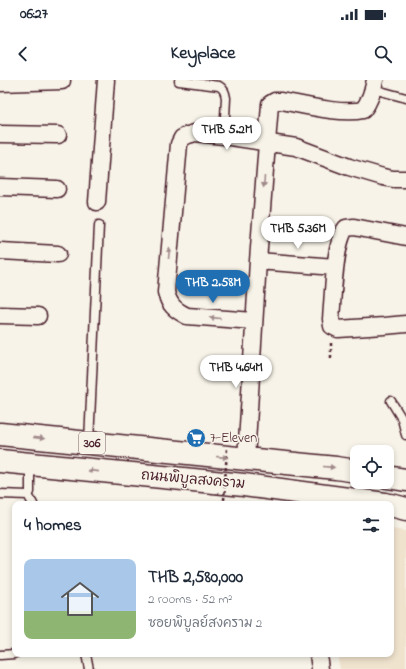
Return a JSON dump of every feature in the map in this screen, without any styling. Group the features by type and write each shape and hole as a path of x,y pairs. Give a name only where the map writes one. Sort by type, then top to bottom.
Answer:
{"main road":[{"name":"ถนนพิบูลสงคราม","path":"0,434 246,458 350,471"},
{"path":"244,485 246,458"},
{"name":"ถนนพิบูลสงคราม","path":"0,461 244,485 297,498 341,501"},
{"path":"297,498 301,465"},
{"path":"394,477 406,480"},
{"path":"394,506 406,509"}],"street":[{"path":"97,202 106,80"},
{"path":"0,83 62,81"},
{"path":"246,458 258,261 270,104 274,101 281,101 355,112 363,110 367,105 374,85"},
{"path":"254,321 187,316 171,307 168,301 166,292 179,144 182,138 195,133 296,147 348,167 383,178 406,179"},
{"path":"0,134 58,135"},
{"path":"0,187 57,189"},
{"path":"406,237 354,227 346,228 342,233 335,267 331,319 332,326 338,329 406,324"},
{"path":"0,251 58,254"},
{"path":"258,261 335,267"},
{"path":"0,315 38,316"},
{"path":"318,657 320,669"}],"lane":[{"path":"179,81 219,86 223,89 226,98 224,136"},
{"path":"374,85 406,98"},
{"path":"89,442 99,224"},
{"path":"391,401 402,419 406,435"},
{"path":"30,464 30,492 28,495 31,501"},
{"path":"0,494 28,495"},
{"path":"0,655 12,654"},
{"path":"87,657 89,669"}],"path":[{"path":"224,500 227,448"}],"shaded area":[{"path":"394,529 406,531 406,669 340,669 338,657 394,657"}],"place":[{"name":"7-Eleven","path":"196,438"}]}
